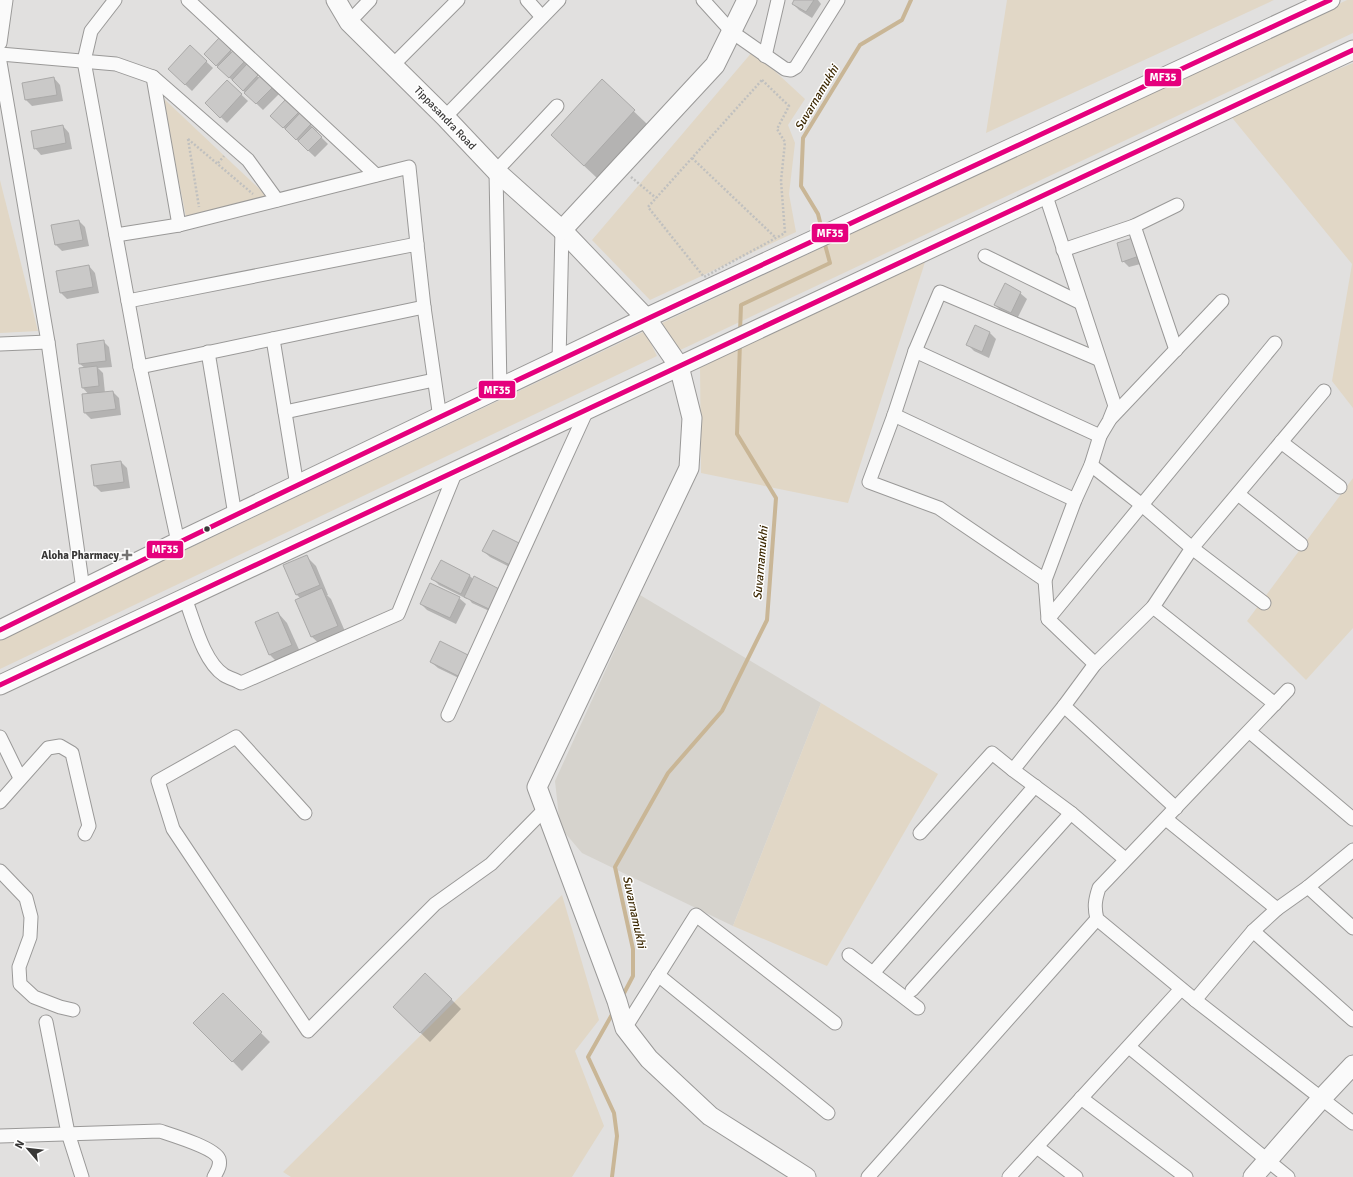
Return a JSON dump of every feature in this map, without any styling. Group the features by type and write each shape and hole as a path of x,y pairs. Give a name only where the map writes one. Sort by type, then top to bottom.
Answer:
{"main road":[{"name":"Tippasandra Road","path":"336,0 349,22 445,117 496,171 562,230 646,318 679,366"},
{"path":"562,230 714,65 747,0"},
{"path":"0,630 178,542 440,418 646,318 1330,0"},
{"path":"0,685 588,410 1045,193 1353,50"},
{"path":"679,366 692,418 689,468 537,786 618,1006 624,1027 649,1060 710,1116 806,1177"},
{"path":"1252,1177 1353,1065"}],"street":[{"path":"0,43 6,0"},
{"path":"115,0 91,31 84,62 140,367 178,542"},
{"path":"188,0 376,175"},
{"path":"349,22 370,0"},
{"path":"393,66 458,0"},
{"path":"527,0 542,17"},
{"path":"445,117 559,0"},
{"path":"703,0 732,32 785,69 791,70 796,67 838,0"},
{"path":"766,56 778,0"},
{"path":"0,54 116,64 153,77 248,160 277,200"},
{"path":"0,62 48,342 83,589"},
{"path":"153,77 179,225"},
{"path":"500,389 496,171 557,106"},
{"path":"116,235 179,225 410,167 424,307 440,418"},
{"path":"1045,193 1098,359 1115,406 1109,421 1100,436 1091,465 1075,500 1045,580 1048,619 1095,664"},
{"path":"1063,250 1134,226 1177,205"},
{"path":"1134,226 1176,350"},
{"path":"559,360 562,230"},
{"path":"128,301 417,244"},
{"path":"985,256 1081,303"},
{"path":"1045,580 939,508 869,482 915,351 940,292 1098,359"},
{"path":"1109,421 1222,300"},
{"path":"140,367 424,307"},
{"path":"273,339 297,486"},
{"path":"0,344 48,342"},
{"path":"1048,619 1275,343"},
{"path":"915,351 1100,436"},
{"path":"208,352 235,515"},
{"path":"285,412 434,380"},
{"path":"1013,770 1095,664 1153,607 1192,548 1324,391"},
{"path":"448,715 588,410"},
{"path":"894,414 1075,500"},
{"path":"1281,442 1340,487"},
{"path":"1091,465 1142,505 1192,548 1264,603"},
{"path":"185,598 206,653 212,663 224,675 242,683 398,614 456,471"},
{"path":"1238,494 1301,544"},
{"path":"1153,607 1275,704"},
{"path":"1288,690 1250,732 1125,859 1099,888 1095,899 1095,908 1097,919 1181,989 1353,1123"},
{"path":"1064,706 1176,808"},
{"path":"1250,732 1353,819"},
{"path":"0,737 20,778"},
{"path":"305,813 236,737 158,781 173,829 308,1031 435,904 491,864 545,809"},
{"path":"0,802 48,748 60,746 72,753 89,826 84,834"},
{"path":"920,833 992,753 1071,814 1125,859"},
{"path":"873,972 1035,786"},
{"path":"912,990 1071,814"},
{"path":"1166,819 1277,909"},
{"path":"1195,1000 1253,932 1277,909 1308,887 1353,850"},
{"path":"0,871 26,898 31,917 30,937 19,967 20,984 34,997 60,1007 73,1010"},
{"path":"1308,887 1353,928"},
{"path":"624,1027 696,915 835,1023"},
{"path":"868,1177 1097,919"},
{"path":"1253,932 1353,1020"},
{"path":"849,955 918,1008"},
{"path":"658,974 828,1113"},
{"path":"1009,1177 1181,989"},
{"path":"46,1022 68,1133 82,1177"},
{"path":"1129,1047 1288,1177"},
{"path":"1081,1098 1186,1177"},
{"path":"0,1136 160,1131 176,1136 212,1152 219,1158 220,1166 214,1177"},
{"path":"1037,1147 1076,1177"}],"path":[{"path":"704,277 648,207 762,80 789,106 778,128 785,142 781,181 785,233"},
{"path":"200,210 188,138 258,198"},
{"path":"692,158 776,238"},
{"path":"620,168 656,198"}],"shaded area":[{"path":"1007,0 1274,0 986,133"},
{"path":"1347,0 1353,0 1353,33 676,352 662,323"},
{"path":"753,51 805,99 788,125 795,143 789,194 796,232 650,300 592,240"},
{"path":"1353,63 1353,408 1332,381 1352,264 1229,114"},
{"path":"162,97 268,197 186,217"},
{"path":"0,180 38,331 0,333"},
{"path":"926,259 848,503 701,473 700,364"},
{"path":"645,331 657,356 0,669 0,638"},
{"path":"1353,478 1353,628 1306,680 1247,621"},
{"path":"640,595 821,703 733,926 582,853 560,827 555,781"},
{"path":"821,703 938,774 827,966 733,926"},
{"path":"562,895 599,1020 575,1051 604,1126 572,1177 291,1177 283,1172"}],"building":[{"path":"794,0 814,0 806,12 792,4"},
{"path":"219,38 231,50 216,66 204,54"},
{"path":"190,45 207,61 185,85 168,69"},
{"path":"234,50 245,61 229,78 217,67"},
{"path":"247,64 258,75 243,91 232,80"},
{"path":"262,74 274,86 256,104 244,93"},
{"path":"54,77 57,95 25,100 22,83"},
{"path":"602,79 635,110 584,166 551,135"},
{"path":"227,80 242,94 220,118 205,103"},
{"path":"286,99 299,112 283,128 270,116"},
{"path":"300,113 311,124 296,140 285,129"},
{"path":"63,125 66,143 34,149 31,131"},
{"path":"312,127 322,137 308,151 298,141"},
{"path":"79,220 83,240 55,245 51,225"},
{"path":"1136,237 1142,255 1122,262 1117,243"},
{"path":"89,265 93,287 60,293 56,271"},
{"path":"1005,283 1021,292 1011,313 994,305"},
{"path":"975,325 990,332 982,352 966,345"},
{"path":"104,340 106,361 79,364 77,344"},
{"path":"97,366 99,386 82,388 79,368"},
{"path":"113,391 116,409 84,413 82,394"},
{"path":"121,461 124,482 94,486 91,465"},
{"path":"493,530 521,544 510,565 482,551"},
{"path":"307,555 320,585 296,595 283,565"},
{"path":"441,560 470,575 461,594 431,579"},
{"path":"474,576 501,590 491,610 464,597"},
{"path":"430,583 460,597 450,618 420,604"},
{"path":"322,588 338,626 311,637 295,600"},
{"path":"278,612 292,645 269,655 255,622"},
{"path":"440,641 470,656 460,677 430,662"},
{"path":"425,973 452,999 420,1033 393,1007"},
{"path":"223,993 262,1032 232,1062 193,1023"}],"waterway":[{"name":"Suvarnamukhi","path":"822,230 818,214 801,186 803,138 860,45 902,20 911,0"},
{"name":"Suvarnamukhi","path":"740,332 741,305 830,263 824,241"},
{"name":"Suvarnamukhi","path":"622,997 633,976 633,949 615,867 668,773 722,711 767,620 776,498 737,434 740,342"},
{"name":"Suvarnamukhi","path":"612,1177 617,1136 614,1113 588,1057 614,1011"}],"transit line":[{"name":"MF35","path":"0,630 497,390 1330,0"},
{"name":"MF35","path":"0,685 1353,50"}],"place":[{"name":"Aloha Pharmacy","path":"127,555"}]}
